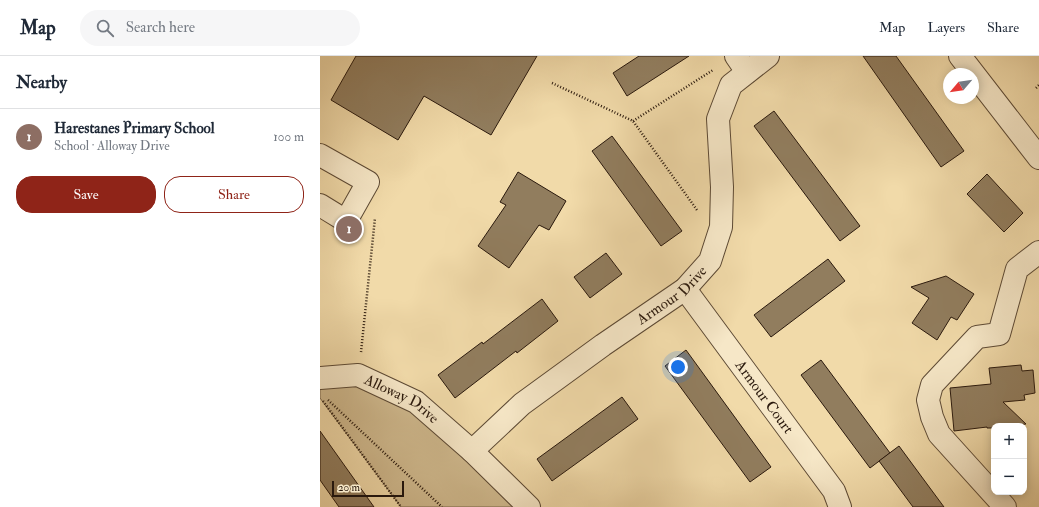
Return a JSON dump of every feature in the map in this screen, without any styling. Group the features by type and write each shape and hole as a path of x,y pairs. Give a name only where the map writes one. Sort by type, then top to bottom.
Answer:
{"street":[{"name":"Armour Drive","path":"472,451 522,404 603,345 685,289 710,261 721,227 722,187 718,119 741,64 768,56"},
{"path":"960,56 1039,158"},
{"path":"320,155 368,182 346,220 320,205"},
{"path":"1005,507 939,434 932,417 928,400 932,385 977,336 999,334 1017,269 1039,252"},
{"name":"Armour Court","path":"685,289 834,491 840,507"},
{"name":"Alloway Drive","path":"323,388 358,375 416,402 472,451 529,507"}],"path":[{"path":"633,121 715,68"},
{"path":"552,83 633,121 717,238"},
{"path":"358,375 376,212"},
{"path":"323,388 442,507"},
{"path":"320,398 401,507"}],"shaded area":[{"path":"358,375 416,402 529,507 401,507 320,398 320,378"}],"building":[{"path":"356,56 537,56 491,135 424,96 398,140 331,100"},
{"path":"639,56 689,56 627,96 613,73"},
{"path":"863,56 896,56 964,151 941,167"},
{"path":"774,111 860,226 840,241 754,126"},
{"path":"612,136 682,231 661,246 592,151"},
{"path":"518,172 566,201 549,230 539,225 509,268 478,246 506,205 500,202"},
{"path":"987,174 1023,213 1004,232 967,194"},
{"path":"606,253 622,274 590,298 574,277"},
{"path":"828,259 845,281 771,337 754,315"},
{"path":"946,276 974,294 957,320 951,317 937,340 912,323 929,298 911,287"},
{"path":"542,299 558,321 455,398 438,375 482,342 483,344"},
{"path":"686,350 771,467 750,482 665,366"},
{"path":"821,360 890,453 870,468 801,375"},
{"path":"1021,365 1022,371 1033,370 1035,393 1024,395 1025,400 1003,402 1025,423 991,423 991,428 987,427 954,431 950,388 991,384 989,368"},
{"path":"622,397 638,419 552,481 537,459"},
{"path":"320,431 374,507 339,507 320,480"},
{"path":"899,446 944,507 913,507 879,461"}],"place":[{"name":"Harestanes Primary School","path":"349,229"}]}
